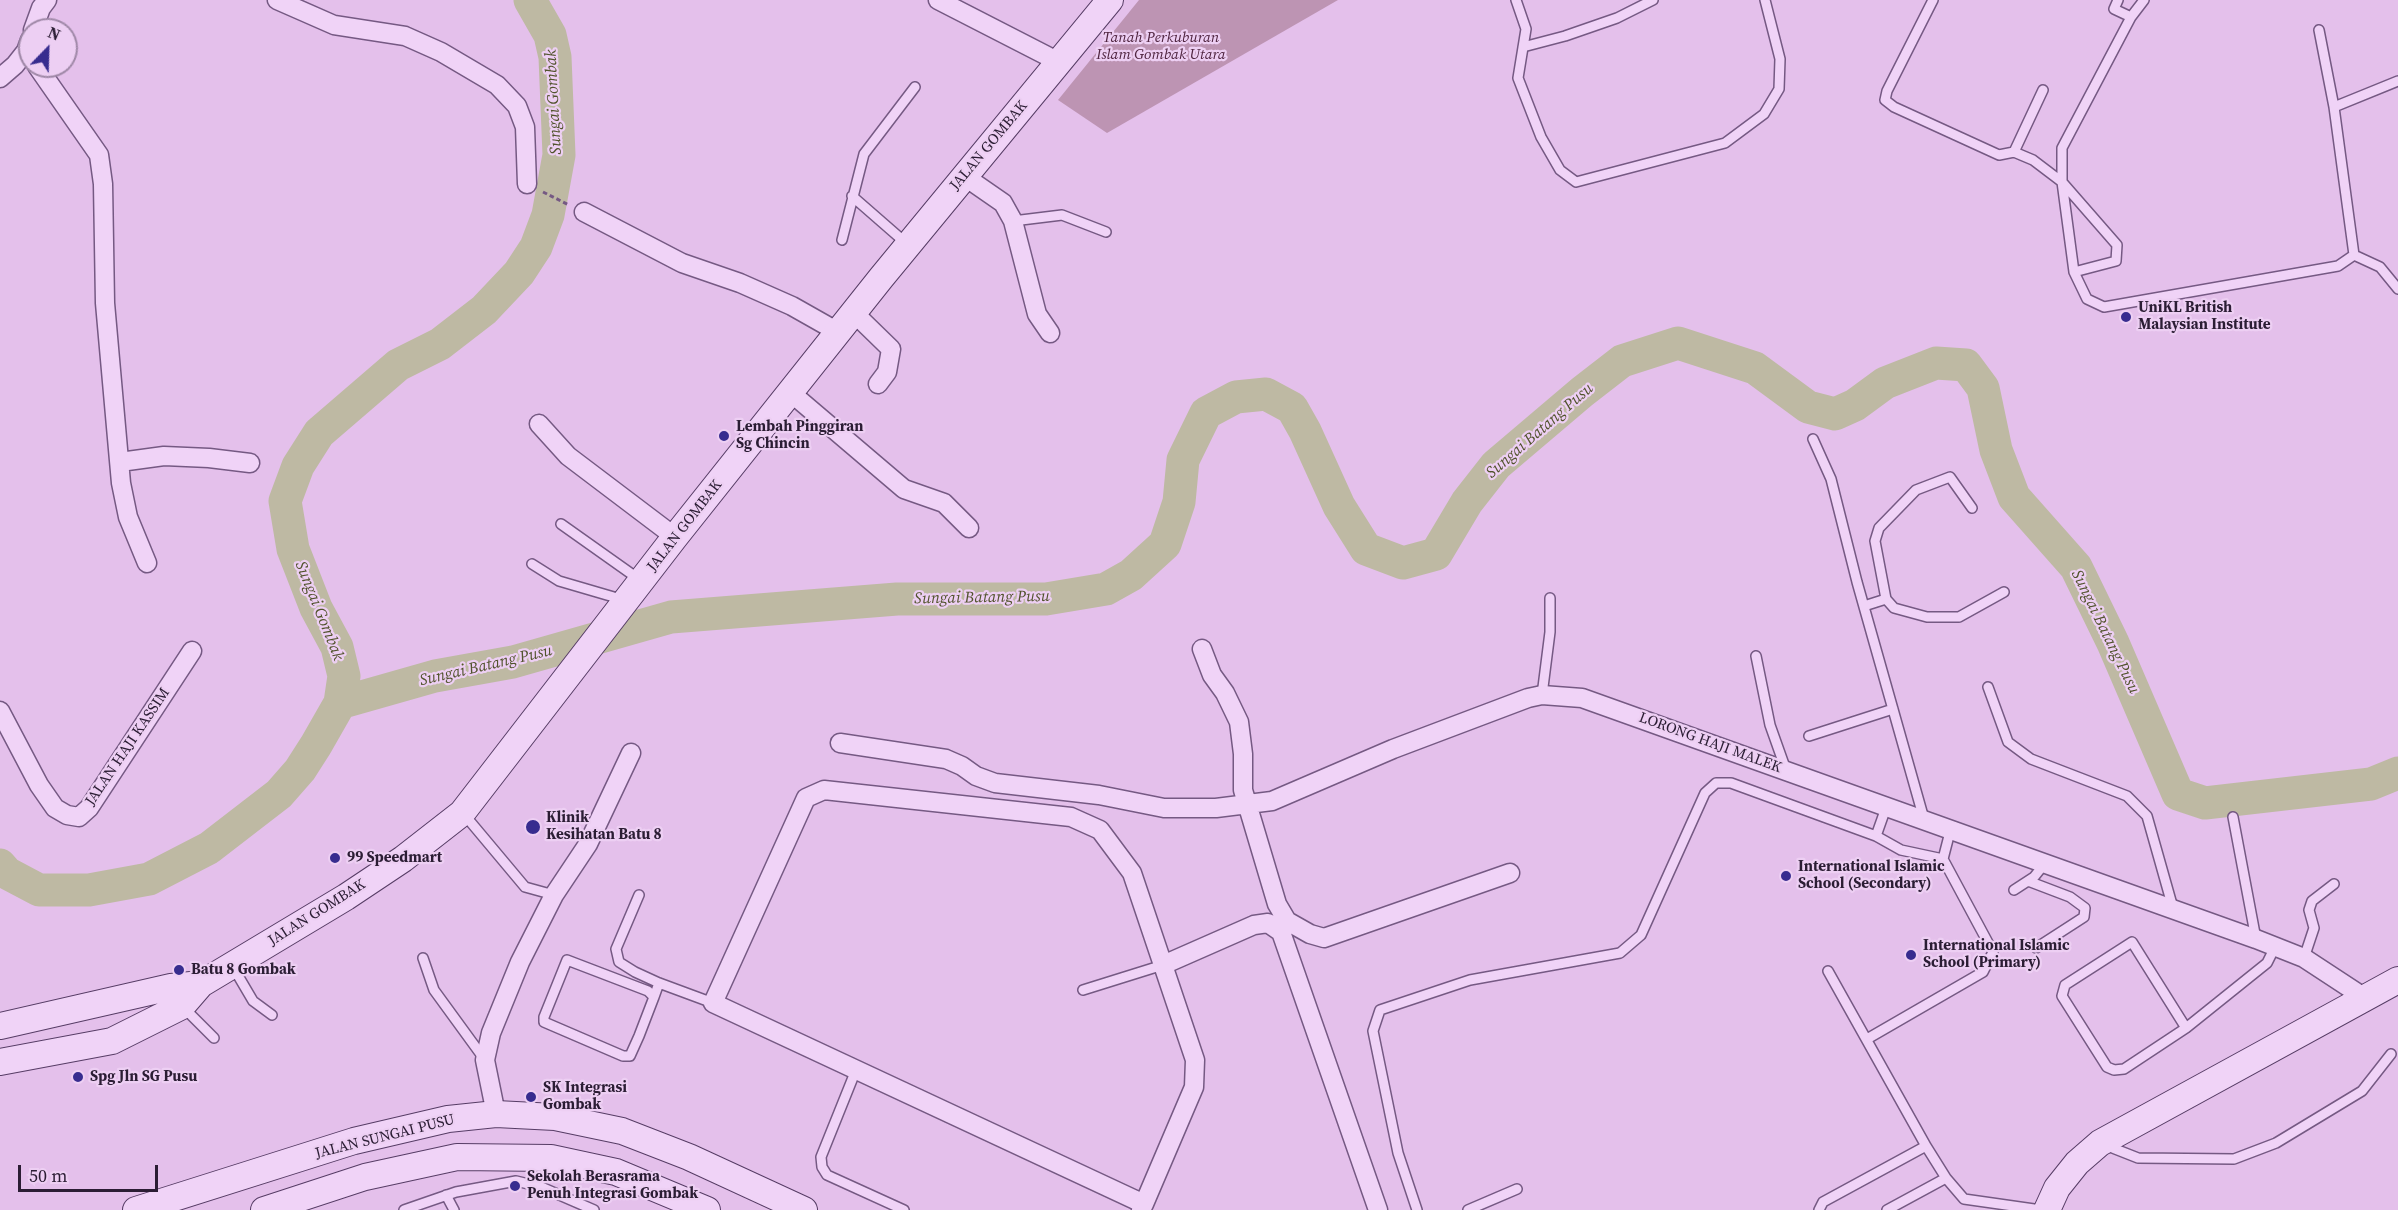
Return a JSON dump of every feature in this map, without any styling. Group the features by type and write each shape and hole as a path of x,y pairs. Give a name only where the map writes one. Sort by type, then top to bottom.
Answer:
{"main road":[{"name":"JALAN GOMBAK","path":"0,1062 112,1041 177,996 232,966 403,859 462,813 790,392 908,244 1110,0"},
{"path":"2047,1210 2057,1188 2077,1164 2100,1143 2398,980"},
{"path":"0,1026 177,996"},
{"name":"JALAN SUNGAI PUSU","path":"136,1210 354,1141 448,1119 496,1114 555,1117 622,1131 690,1158 804,1210"},
{"path":"264,1210 314,1198 365,1177 457,1157 551,1158 616,1172 707,1210"}],"street":[{"path":"37,18 47,0"},
{"path":"277,0 334,25 405,36 441,52 497,85 517,106 525,127 527,184"},
{"path":"938,0 1059,62"},
{"path":"0,78 18,62"},
{"path":"45,78 99,155 103,184 105,303 122,492 128,517 147,563"},
{"path":"964,176 1003,203 1013,220 1037,314 1050,333"},
{"path":"584,212 682,262 740,283 792,306 846,322 891,350 887,372 878,384"},
{"path":"790,392 904,489 944,503 969,528"},
{"path":"539,424 568,456 675,537"},
{"path":"120,462 164,456 250,463"},
{"path":"1202,649 1212,675 1225,693 1239,722 1243,754 1243,790 1277,904 1287,921 1310,934 1324,938 1509,873"},
{"name":"JALAN HAJI KASSIM","path":"0,711 39,785 55,808 67,815 78,817 89,808 192,651"},
{"name":"LORONG HAJI MALEK","path":"840,742 946,759 976,776 995,783 1099,795 1164,808 1216,808 1272,801 1393,749 1528,698 1542,695 1582,698 1951,828 2256,939 2304,958 2365,998"},
{"path":"496,1114 484,1060 491,1033 520,962 554,895 588,844 631,753"},
{"path":"824,790 1071,817 1100,830 1132,873 1195,1060 1194,1087 1142,1207 713,1003 806,798 824,790"},
{"path":"1162,965 1254,925 1268,923 1281,932 1378,1210"}],"lane":[{"path":"1516,0 1526,29 1518,78 1541,137 1560,170 1576,182 1725,142 1764,114 1779,89 1780,59 1765,0"},
{"path":"1523,47 1565,36 1617,18 1653,0"},
{"path":"1933,0 1887,91 1885,100 1894,107 1999,155 2014,152 2033,160 2062,182 2117,244 2116,261 2074,272"},
{"path":"2118,0 2114,9 2132,17"},
{"path":"2144,0 2132,17 2062,148 2062,182 2074,272 2087,299 2104,307 2338,266 2354,255"},
{"path":"2319,30 2334,107 2354,255"},
{"path":"2334,107 2398,81"},
{"path":"842,240 864,154 915,87"},
{"path":"2014,152 2043,90"},
{"path":"852,196 908,244"},
{"path":"1013,220 1062,215 1106,232"},
{"path":"2354,255 2379,267 2398,289"},
{"path":"1813,439 1831,479 1924,819"},
{"path":"1972,508 1950,477 1916,490 1879,528 1875,541 1886,599 1894,608 1927,617 1959,617 2004,592"},
{"path":"561,524 629,598"},
{"path":"532,564 559,581 629,598"},
{"path":"1542,695 1550,632 1550,598"},
{"path":"1864,606 1886,599"},
{"path":"1755,656 1770,724 1786,770"},
{"path":"1988,687 2008,742 2031,759 2127,796 2147,816 2173,908"},
{"path":"1809,736 1893,709"},
{"path":"1417,1210 1398,1153 1373,1031 1380,1010 1470,980 1620,953 1641,935 1705,793 1716,783 1731,783 1876,836 1901,850 1942,859"},
{"path":"1876,836 1887,806"},
{"path":"462,813 525,887 554,895"},
{"path":"2233,817 2256,939"},
{"path":"1867,1039 1983,972 1993,952 1942,859 1951,828"},
{"path":"2014,890 2028,881 2046,862"},
{"path":"2028,881 2070,897 2085,908 2084,917 2036,948"},
{"path":"2304,958 2314,928 2309,910 2312,901 2334,884"},
{"path":"639,895 616,949 619,962 659,983 713,1003"},
{"path":"2186,1028 2132,942 2065,985 2062,996 2107,1067 2114,1070 2124,1069 2186,1028 2267,963 2275,947"},
{"path":"423,958 434,990 484,1060"},
{"path":"654,997 648,991 567,960 544,1022 623,1056 630,1056 654,997 659,983"},
{"path":"1083,990 1162,965"},
{"path":"232,966 253,1001 272,1016"},
{"path":"1828,971 1926,1146 1946,1178 1964,1199 2041,1210"},
{"path":"177,996 214,1038"},
{"path":"2100,1143 2138,1158 2234,1159 2276,1143 2362,1091 2391,1054"},
{"path":"856,1070 820,1157 822,1167 827,1175 904,1210"},
{"path":"1820,1210 1823,1202 1926,1146"},
{"path":"1887,1210 1946,1178"},
{"path":"404,1210 446,1195 516,1181 541,1187 594,1210"},
{"path":"1468,1210 1517,1189"},
{"path":"446,1195 454,1210"}],"path":[{"path":"527,184 584,212"}],"green space":[{"name":"Tanah Perkuburan Islam Gombak Utara","path":"1139,0 1338,0 1107,133 1058,100"}],"waterway":[{"name":"Sungai Gombak","path":"0,865 7,873 39,890 89,890 149,879 209,848 279,794 300,770 316,745 340,703 344,676 337,647 316,608 293,549 285,501 298,466 319,433 398,365 440,344 484,310 519,273 536,247 548,215 559,155 555,57 550,35 530,0"},
{"name":"Sungai Batang Pusu","path":"340,703 435,676 513,662 671,617 897,599 1046,599 1106,589 1131,575 1165,544 1179,502 1183,460 1206,413 1236,397 1266,394 1292,408 1339,506 1366,549 1403,563 1436,554 1467,502 1496,465 1582,392 1622,361 1678,343 1755,368 1808,407 1835,414 1855,405 1885,383 1936,363 1966,365 1983,388 1996,450 2014,497 2076,567 2113,643 2178,794 2205,803 2371,784 2398,773"}],"place":[{"name":"UniKL British Malaysian Institute","path":"2126,317"},
{"name":"Lembah Pinggiran Sg Chincin","path":"724,436"},
{"name":"Klinik Kesihatan Batu 8","path":"533,827"},
{"name":"99 Speedmart","path":"335,858"},
{"name":"International Islamic School (Secondary)","path":"1786,876"},
{"name":"International Islamic School (Primary)","path":"1911,955"},
{"name":"Batu 8 Gombak","path":"179,970"},
{"name":"Spg Jln SG Pusu","path":"78,1077"},
{"name":"SK Integrasi Gombak","path":"531,1097"},
{"name":"Sekolah Berasrama Penuh Integrasi Gombak","path":"515,1186"}]}
